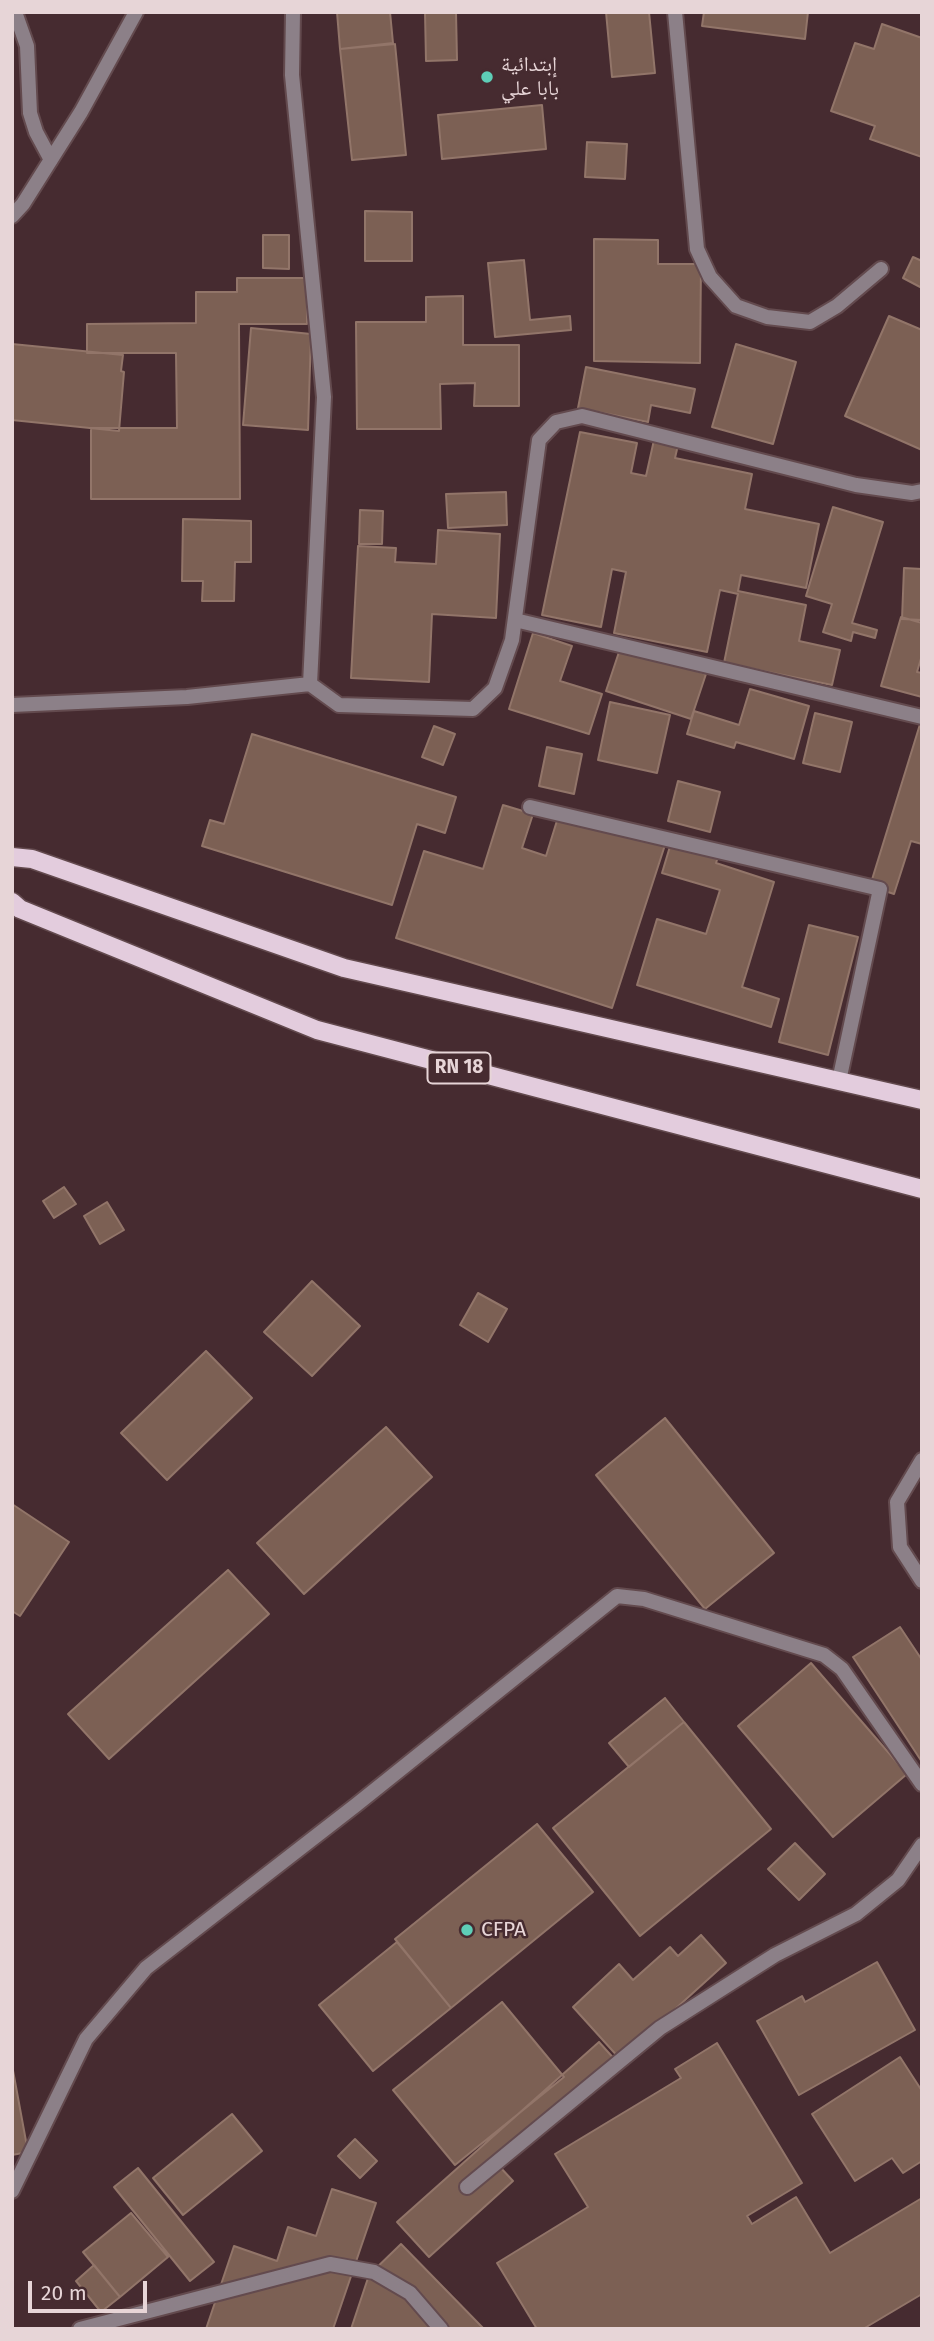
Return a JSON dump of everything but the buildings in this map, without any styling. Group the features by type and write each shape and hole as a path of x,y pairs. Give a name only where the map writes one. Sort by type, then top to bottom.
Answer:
{"main road":[{"path":"12,857 33,859 344,968 922,1100"},
{"name":"RN 18","path":"12,902 20,909 317,1030 922,1189"}],"street":[{"path":"15,12 27,46 30,113 36,132 51,160"},
{"path":"12,216 23,204 81,112 136,12"},
{"path":"293,12 292,75 324,397 310,684"},
{"path":"676,12 697,249 710,277 736,306 767,317 810,322 837,306 881,269"},
{"path":"12,705 187,697 310,684 339,705 473,709 495,688 512,640 538,440 556,422 582,416 856,485 912,493 922,491"},
{"path":"514,620 922,717"},
{"path":"530,807 880,889 839,1081"},
{"path":"922,1460 897,1502 900,1547 922,1581"},
{"path":"12,2191 86,2039 146,1968 356,1805 617,1596 644,1598 824,1655 842,1669 922,1784"},
{"path":"467,2187 660,2028 775,1955 856,1914 898,1880 922,1844"},
{"path":"80,2329 330,2264 374,2272 410,2293 440,2329"}],"place":[{"name":"إبتدائية بابا علي","path":"487,77"},
{"name":"CFPA","path":"467,1930"}]}
